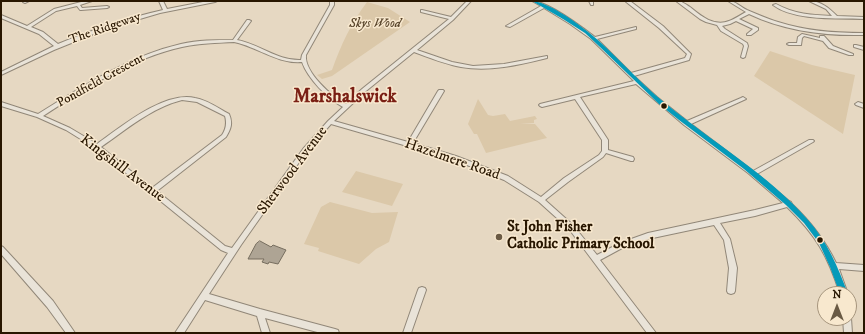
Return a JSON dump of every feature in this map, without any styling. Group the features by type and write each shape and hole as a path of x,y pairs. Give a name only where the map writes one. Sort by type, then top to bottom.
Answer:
{"street":[{"path":"28,27 55,10 90,1"},
{"path":"161,1 165,10"},
{"name":"The Ridgeway","path":"1,74 57,46 111,25 165,10 215,1"},
{"path":"332,1 332,5 304,55 304,61 318,82 333,99 346,106"},
{"name":"Sherwood Avenue","path":"179,333 288,172 305,150 346,106 452,19 469,1"},
{"path":"534,1 545,6 593,39 637,82 686,124 753,174 789,204 809,226 828,252 835,266 841,286"},
{"path":"627,1 661,26 689,54 686,59 631,75"},
{"path":"678,1 705,21 719,25 727,23 750,12"},
{"path":"730,1 750,12 782,24 819,33 864,34"},
{"path":"811,1 828,8 836,17"},
{"path":"78,4 81,9 107,7"},
{"path":"775,5 798,15 864,18"},
{"path":"512,25 545,6"},
{"path":"422,10 452,19"},
{"path":"1,20 4,17 28,27 41,34 57,46"},
{"path":"736,19 763,31"},
{"path":"234,41 249,21"},
{"path":"719,25 723,30 745,43 746,46 743,57"},
{"path":"593,39 634,28"},
{"path":"749,34 756,29"},
{"path":"819,33 823,40 831,47 851,54"},
{"path":"789,44 799,44 800,37 804,35 823,40"},
{"name":"Pondfield Crescent","path":"39,116 105,76 149,55 192,43 234,41 291,62 304,61"},
{"path":"856,46 863,50"},
{"path":"413,50 446,62 478,67 545,58"},
{"path":"542,105 637,82"},
{"path":"410,144 441,91"},
{"path":"541,200 566,180 601,156 605,151 605,140 577,97"},
{"path":"97,146 157,107 174,100 186,98 200,101 228,115 230,122 228,130 224,136 153,191"},
{"path":"686,124 743,99"},
{"name":"Kingshill Avenue","path":"1,104 39,116 68,129 97,146 223,248 233,252"},
{"path":"858,104 864,106"},
{"name":"Hazelmere Road","path":"330,122 454,157 506,178 541,200 571,227 652,333"},
{"path":"753,174 811,142"},
{"path":"605,151 631,159"},
{"path":"596,259 622,244 648,236 789,204"},
{"path":"715,221 727,239 733,268 731,291"},
{"path":"1,249 50,304 71,333"},
{"path":"835,266 864,268"},
{"path":"407,333 422,290"},
{"path":"204,296 335,333"},
{"path":"260,313 266,333"}],"green space":[{"name":"Skys Wood","path":"367,2 388,8 410,22 332,76 322,79 317,75 332,70 347,34"},
{"path":"770,51 812,65 855,75 843,134 754,76"},
{"path":"478,99 488,115 493,116 505,114 510,121 535,116 537,119 534,120 534,123 520,124 535,124 547,138 486,153 477,134 474,134 468,124"},
{"path":"356,171 403,184 392,206 342,192"},
{"path":"330,202 372,213 398,212 389,242 376,249 359,264 318,251 319,248 304,244 321,207"}],"building":[{"path":"260,241 271,247 273,245 286,250 278,264 269,262 268,264 262,262 264,259 248,259 256,244"}],"transit line":[{"path":"534,1 565,18 586,33 602,46 661,103 768,185 788,203 821,241 834,267 841,286"}],"place":[{"name":"St John Fisher Catholic Primary School","path":"499,237"}],"district":[{"name":"Marshalswick","path":"345,98"}]}
